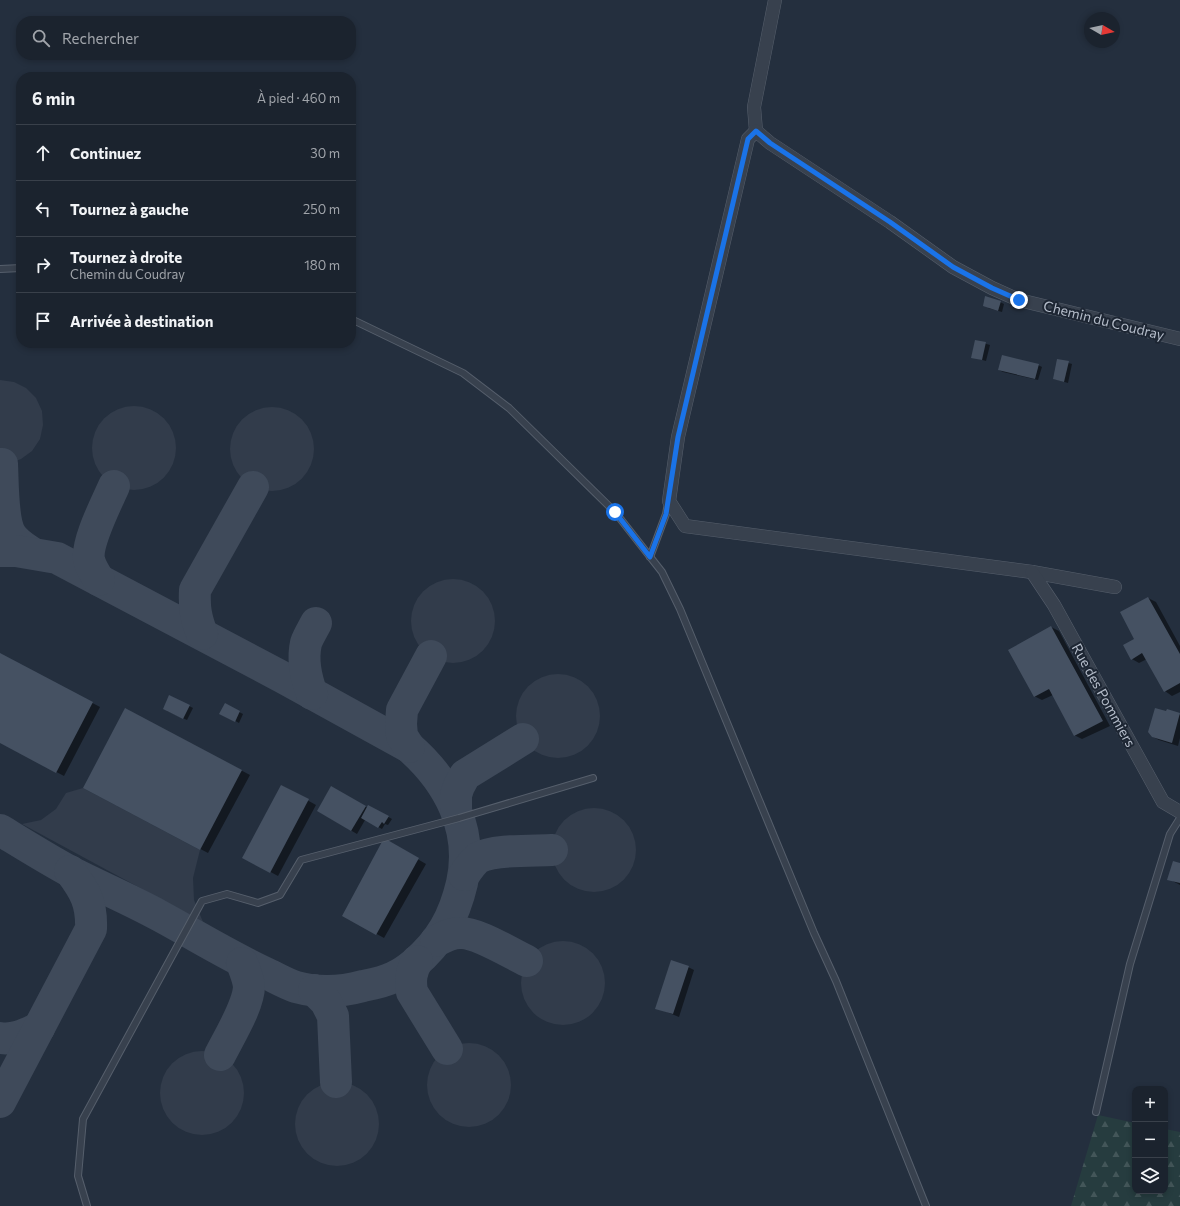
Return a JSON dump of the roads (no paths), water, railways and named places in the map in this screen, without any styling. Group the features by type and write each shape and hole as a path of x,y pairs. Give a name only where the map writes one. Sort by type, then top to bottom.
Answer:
{"street":[{"path":"775,0 754,107 756,131 748,139 678,437 669,502 685,526 1032,572 1115,588"},
{"name":"Chemin du Coudray","path":"756,131 770,143 890,222 953,267 992,288 1019,300 1180,338"},
{"name":"Rue des Pommiers","path":"1032,572 1054,605 1163,802 1180,812"}],"lane":[{"path":"0,269 16,268"},
{"path":"356,321 463,373 509,408 615,512 662,572 680,608 811,926 836,981 926,1206"},
{"path":"650,557 669,502"},
{"path":"87,1206 78,1176 83,1119 202,901 227,894 258,903 280,895 301,860 459,818 593,778"},
{"path":"1096,1112 1130,964 1170,834 1180,818"}]}
